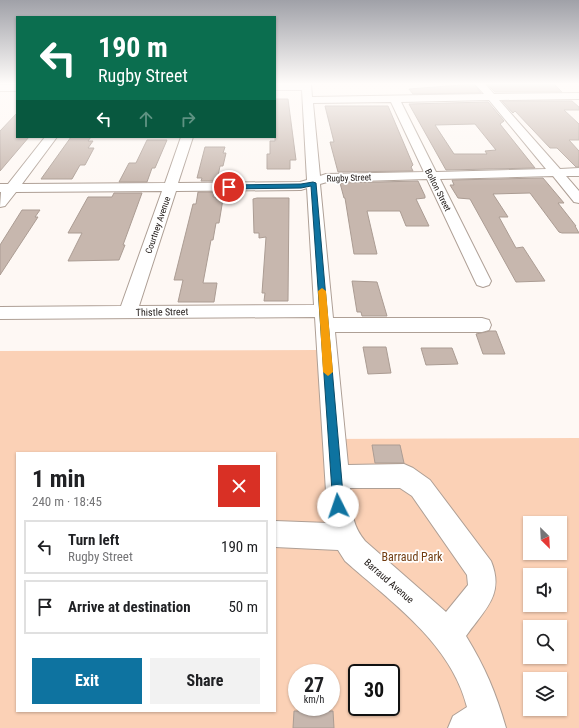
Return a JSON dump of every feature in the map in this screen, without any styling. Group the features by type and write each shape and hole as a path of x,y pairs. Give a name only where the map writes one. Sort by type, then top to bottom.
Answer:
{"street":[{"name":"Barraud Avenue","path":"308,118 340,520 345,536 355,551 434,621 454,645 472,675 480,723"},
{"name":"Bolton Street","path":"404,118 483,281"},
{"path":"509,118 579,199"},
{"path":"0,203 6,188 50,138"},
{"name":"Courtney Avenue","path":"128,313 187,138"},
{"name":"Rugby Street","path":"6,188 301,186 326,178 579,172"},
{"name":"Thistle Street","path":"0,313 128,313 324,318 482,325"},
{"path":"336,477 404,476 421,488 473,559 481,572 482,589 447,636"},
{"path":"276,534 345,536"}],"green space":[{"name":"Barraud Park","path":"318,350 324,439 579,438 579,728 0,728 0,351"}],"building":[{"path":"12,118 16,118 16,138 28,138 0,171 0,131"},
{"path":"276,118 290,118 296,160 290,160 290,169 267,169 267,154 270,154 270,141 275,141"},
{"path":"328,118 393,118 413,165 411,167 413,171 338,172 330,142 334,142"},
{"path":"417,118 501,118 504,121 500,124 535,168 446,170","holes":["475,124 496,150 485,151 487,154 454,154 435,125"]},
{"path":"522,118 573,118 579,124 579,140 569,140 579,151 579,167 576,167 557,148 550,148"},
{"path":"70,138 90,138 88,141 93,141 88,148 94,148 85,165 80,165 72,179 41,179"},
{"path":"147,140 167,140 155,168 152,168 147,182 119,182 129,163 136,163"},
{"path":"205,147 225,147 223,153 226,153 223,166 220,166 217,181 201,181 202,178 197,178"},
{"path":"543,178 564,203 558,203 576,226 579,233 559,232 530,193 493,194 508,217 499,217 516,248 523,247 545,281 516,282 470,199 458,198 450,185 454,185 452,180"},
{"path":"418,181 425,198 416,199 429,226 406,226 400,211 367,211 377,254 354,254 345,198 340,183"},
{"path":"198,192 214,192 213,197 216,197 216,199 223,199 219,223 216,223 213,240 211,240 203,283 217,283 214,302 178,302 183,280 174,280 193,204 196,204"},
{"path":"114,193 142,193 119,260 68,261 82,233 68,233 88,197 112,197"},
{"path":"289,198 288,301 264,301 265,293 262,293 266,237 259,238 259,233 254,233 253,199"},
{"path":"22,210 40,210 35,217 38,217 0,275 0,245"},
{"path":"352,281 377,282 387,316 362,316 361,312 357,312"},
{"path":"496,331 505,354 483,354 476,334"},
{"path":"363,347 386,347 391,373 368,374"},
{"path":"421,348 452,348 458,364 426,365"},
{"path":"372,445 400,445 404,463 375,463"},
{"path":"294,716 333,716 334,728 293,728"}],"slow traffic":[{"path":"322,291 328,372"}],"route":[{"path":"229,187 307,186 313,183 338,506"}]}
